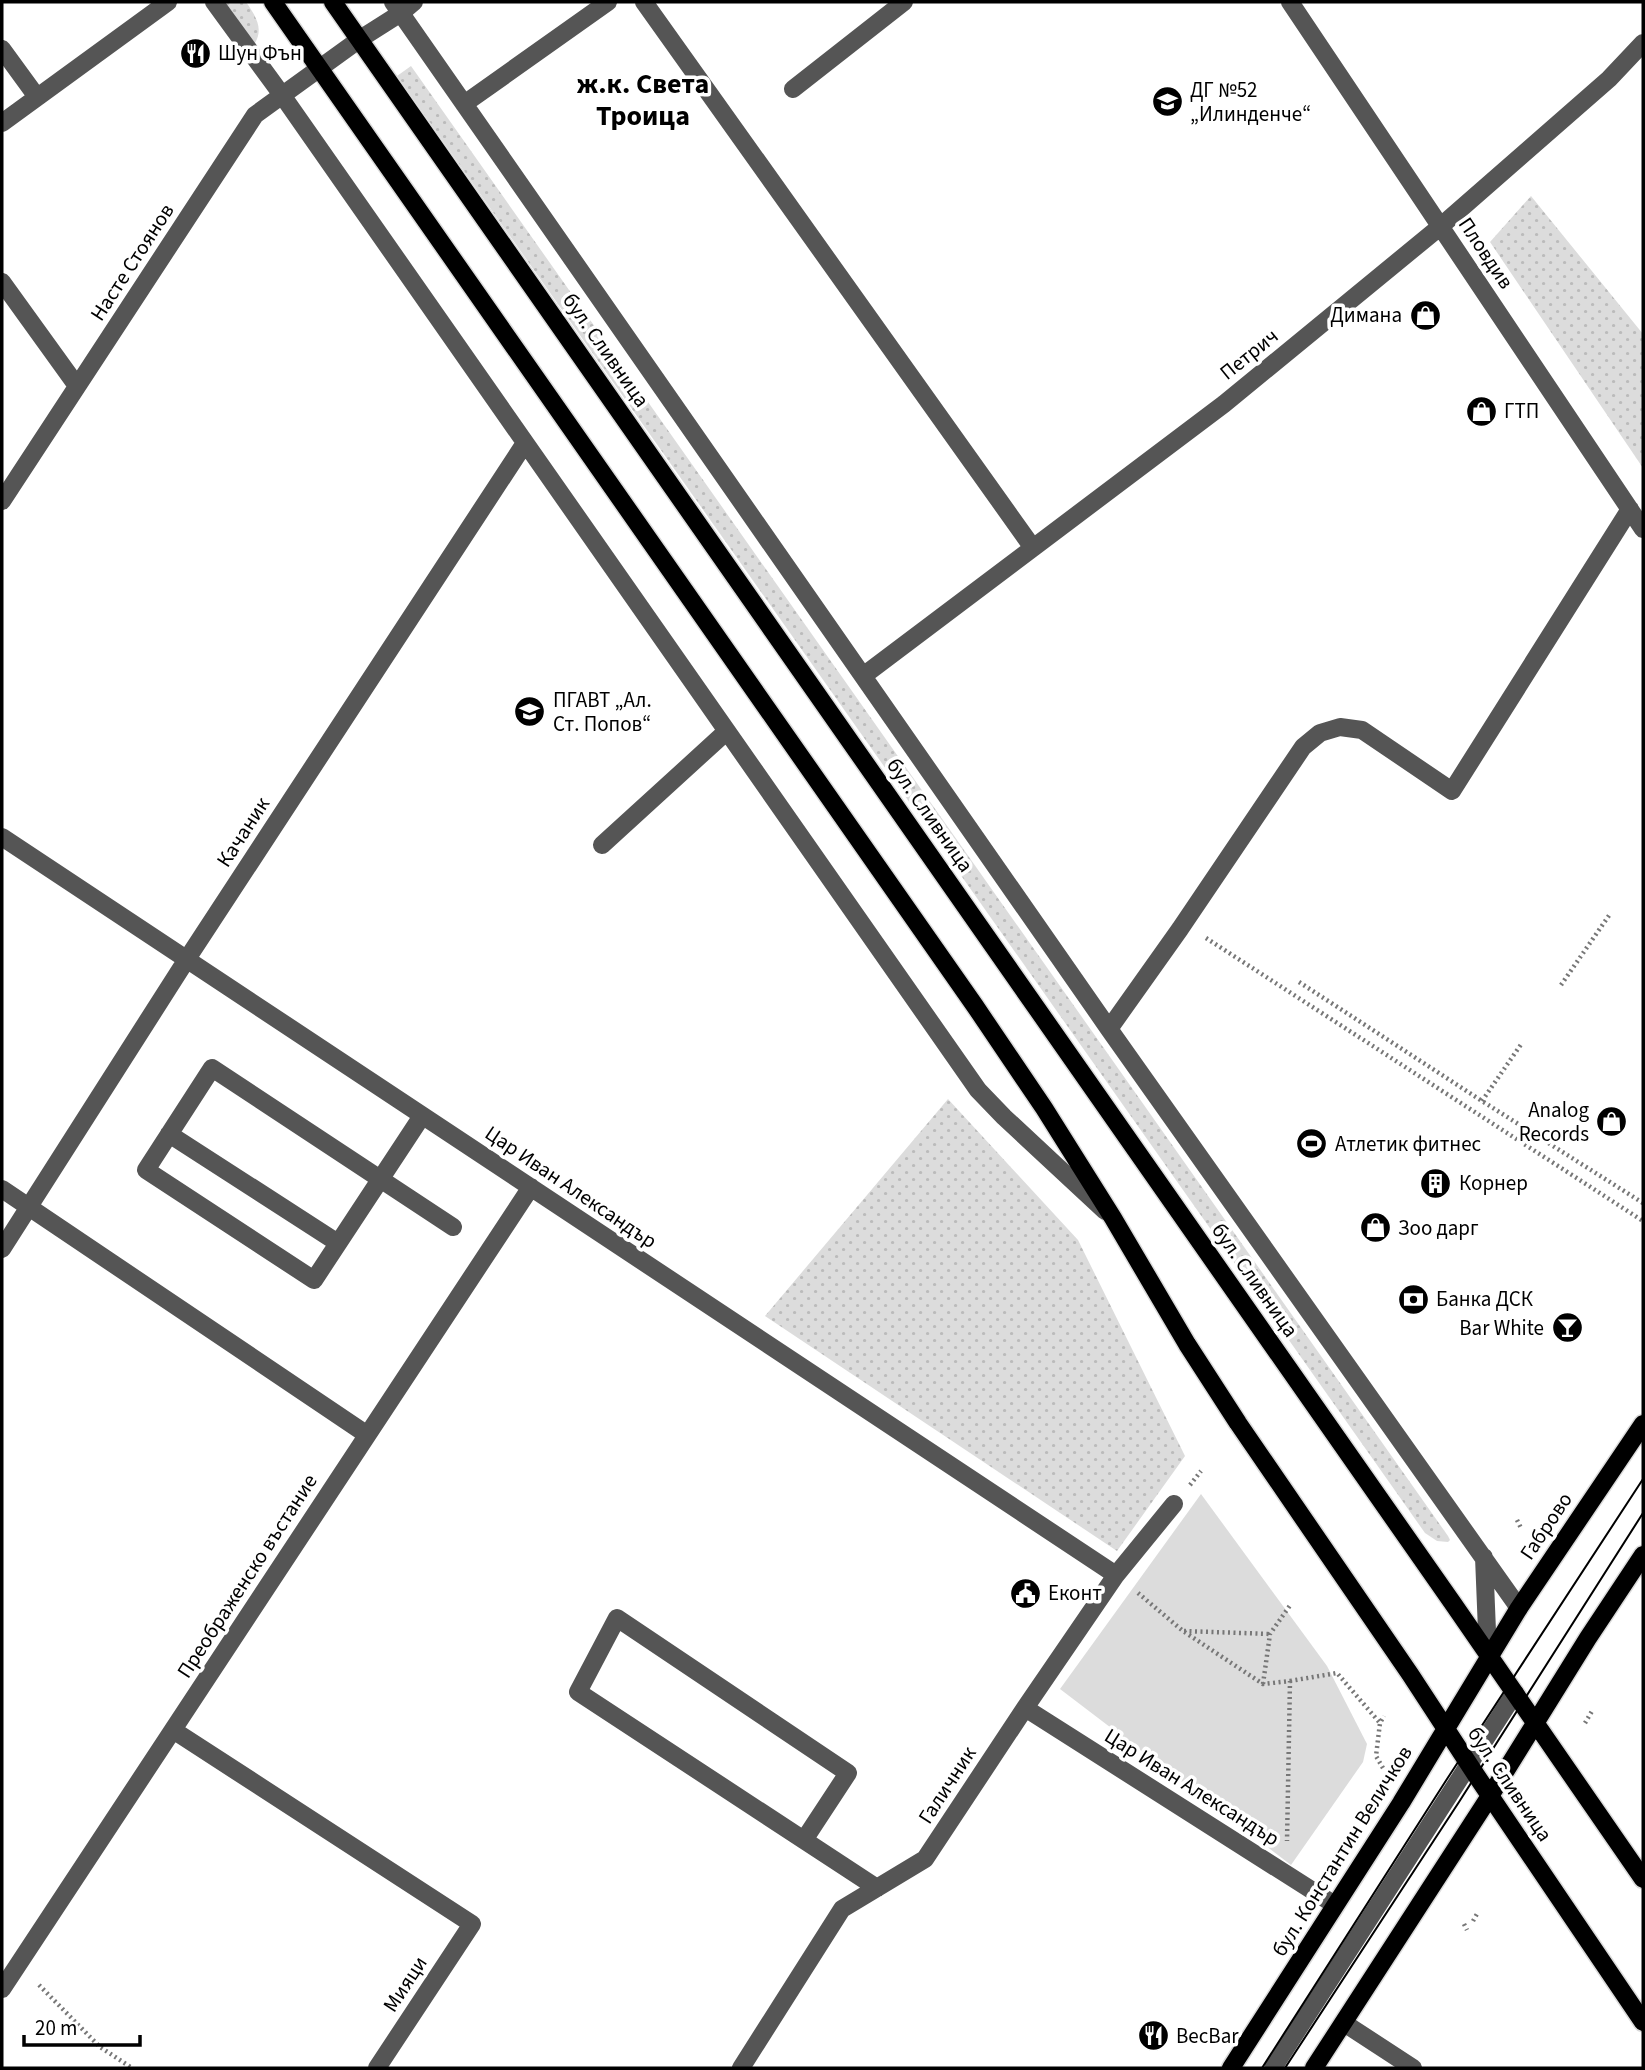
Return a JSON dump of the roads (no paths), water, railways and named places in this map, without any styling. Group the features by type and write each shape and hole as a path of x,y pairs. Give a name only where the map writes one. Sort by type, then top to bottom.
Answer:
{"main road":[{"name":"бул. Сливница","path":"273,2 975,1006 1044,1108 1231,1412 1643,2022"},
{"name":"бул. Сливница","path":"333,2 1643,1880"},
{"name":"Габрово","path":"1489,1656 1518,1608 1643,1424"},
{"path":"1314,2068 1643,1555"},
{"name":"бул. Константин Величков","path":"1231,2068 1446,1729 1489,1656"}],"street":[{"path":"2,123 168,2"},
{"name":"бул. Сливница","path":"214,2 282,95 978,1090 1113,1218"},
{"path":"464,103 608,2"},
{"path":"644,2 1033,548"},
{"path":"793,89 904,2"},
{"name":"Пловдив","path":"1290,2 1643,529"},
{"name":"бул. Сливница","path":"403,5 464,103 1109,1029 1518,1608"},
{"name":"Насте Стоянов","path":"2,501 255,115 403,5"},
{"name":"Петрич","path":"863,676 1224,404 1441,226 1609,79 1643,43"},
{"path":"2,49 37,97"},
{"path":"2,282 77,386"},
{"name":"Качаник","path":"2,1249 187,960 525,443"},
{"path":"1109,1029 1303,747 1320,733 1340,727 1362,730 1451,791 1630,509"},
{"path":"602,845 727,731"},
{"name":"Цар Иван Александър","path":"2,837 1116,1575"},
{"path":"422,1116 380,1179 314,1280 146,1170 212,1068 380,1179 453,1227"},
{"path":"169,1134 338,1243"},
{"name":"Преображенско въстание","path":"2,1989 531,1187"},
{"path":"2,1189 366,1434"},
{"name":"Галичник","path":"741,2068 842,1909 925,1858 1116,1575 1174,1504"},
{"path":"1484,1557 1489,1656"},
{"path":"804,1840 848,1773 617,1618 579,1692 804,1840 877,1888"},
{"path":"1273,2068 1515,1693"},
{"name":"Цар Иван Александър","path":"1025,1708 1335,1905"},
{"name":"Мияци","path":"173,1730 472,1924 377,2068"},
{"path":"1344,2023 1413,2068"}],"tram line":[{"path":"1262,2068 1643,1479"},
{"path":"1285,2068 1643,1513"}],"place":[{"name":"Шун Фън","path":"195,53"},
{"name":"ДГ №52 „Илинденче“","path":"1167,102"},
{"name":"Димана","path":"1425,315"},
{"name":"ГТП","path":"1481,411"},
{"name":"ПГАВТ „Ал. Ст. Попов“","path":"530,712"},
{"name":"Analog Records","path":"1612,1122"},
{"name":"Атлетик фитнес","path":"1312,1144"},
{"name":"Корнер","path":"1436,1183"},
{"name":"Зоо дарг","path":"1375,1228"},
{"name":"Банка ДСК","path":"1413,1299"},
{"name":"Bar White","path":"1567,1328"},
{"name":"Еконт","path":"1025,1593"},
{"name":"BecBar","path":"1153,2036"}],"district":[{"name":"ж.к. Света Троица","path":"643,100"}]}
